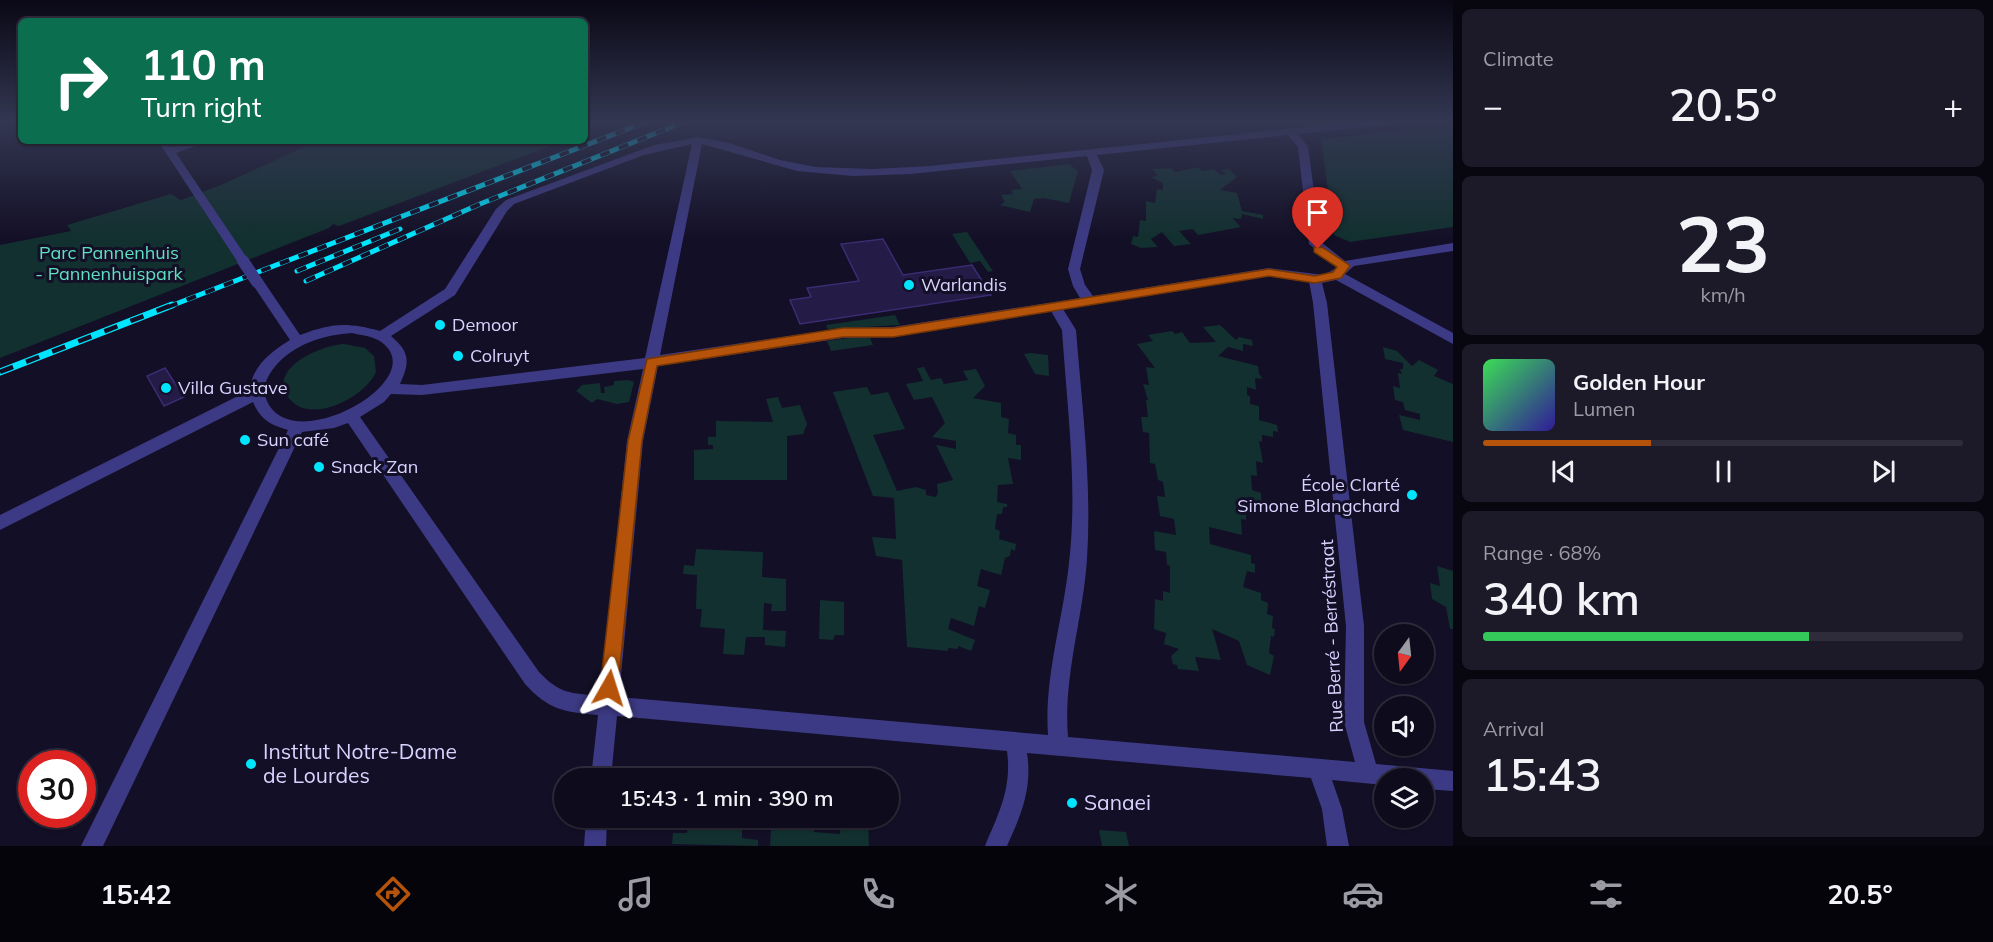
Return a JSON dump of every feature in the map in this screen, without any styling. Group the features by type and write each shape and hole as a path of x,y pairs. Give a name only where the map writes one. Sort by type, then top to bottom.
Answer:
{"street":[{"path":"176,160 297,342"},
{"path":"383,336 450,292 502,209 510,202 620,160"},
{"path":"602,768 634,450 694,160"},
{"path":"769,160 823,171 858,174 1007,160"},
{"path":"1088,299 1078,286 1074,269 1098,170 1095,160"},
{"path":"1305,160 1315,244 1340,271 1453,339"},
{"path":"390,389 422,390 651,362 843,333 893,332 1088,299 1269,272 1315,279 1340,271 1356,261 1453,247"},
{"name":"Rue Berré - Berréstraat","path":"1315,279 1320,303 1346,532 1354,626 1354,723 1370,774"},
{"path":"1055,306 1069,330 1080,509 1074,595 1055,720 1059,747"},
{"path":"343,329 369,330 383,336 397,350 400,360 399,370 390,389 380,400 352,417 322,426 297,427 273,418 264,411 257,393 259,382 272,361 297,342 315,334 343,329"},
{"path":"0,523 257,393"},
{"path":"352,417 532,678 545,692 563,702 1374,774"},
{"path":"92,846 297,427"},
{"path":"996,846 1017,802 1021,771 1016,744"},
{"path":"1318,770 1332,809 1338,846"},
{"path":"1434,780 1453,781"},
{"path":"595,846 596,828"}],"green space":[{"name":"Parc Pannenhuis - Pannenhuispark","path":"274,160 512,160 339,226 333,224 329,228 0,358 0,245 71,231 67,225 171,194 181,200"},
{"path":"1324,160 1453,160 1453,227 1350,242 1334,235"},
{"path":"1069,164 1078,171 1069,203 1044,198 1034,199 1030,212 1000,205 1005,202 1001,195 1013,194 1011,190 1022,189 1010,171"},
{"path":"1198,167 1202,171 1214,169 1221,175 1226,174 1221,170 1229,169 1237,177 1220,190 1237,193 1242,211 1263,215 1263,219 1242,214 1241,219 1232,218 1241,227 1198,235 1193,229 1179,231 1191,244 1174,246 1162,232 1151,239 1158,247 1141,248 1131,244 1133,236 1138,237 1140,220 1146,221 1146,201 1155,203 1157,189 1163,190 1163,183 1151,177 1158,176 1152,169 1171,168 1175,172"},
{"path":"967,232 993,271 988,272 980,261 970,263 952,234"},
{"path":"895,315 900,325 828,329 826,325"},
{"path":"1220,325 1236,340 1239,337 1252,340 1253,346 1243,344 1243,351 1228,347 1218,356 1258,366 1259,374 1263,379 1255,378 1256,390 1247,387 1247,395 1250,396 1250,404 1259,406 1259,420 1277,425 1278,432 1273,431 1273,437 1262,435 1262,442 1259,441 1263,463 1256,461 1257,476 1251,475 1252,490 1261,493 1262,509 1246,504 1246,520 1241,519 1242,535 1209,527 1210,544 1251,555 1251,563 1255,564 1255,573 1247,571 1243,587 1261,593 1261,600 1268,603 1267,614 1273,616 1272,628 1275,629 1274,637 1271,636 1269,653 1274,656 1270,675 1247,665 1239,641 1212,629 1221,660 1195,657 1199,671 1178,669 1177,665 1173,664 1171,656 1179,649 1164,644 1166,633 1154,629 1155,599 1163,601 1163,591 1170,593 1170,566 1167,565 1166,552 1155,550 1154,531 1176,535 1174,519 1160,516 1157,496 1165,497 1163,482 1158,480 1155,464 1150,463 1149,433 1143,432 1141,417 1148,417 1146,400 1148,400 1143,384 1149,385 1146,367 1155,368 1137,344 1153,341 1148,335 1172,331 1175,334 1182,332 1190,343 1216,342 1203,327"},
{"path":"870,338 873,345 831,351 827,341"},
{"path":"344,344 365,348 374,356 376,372 370,382 348,399 334,406 307,409 296,405 287,395 284,385 286,375 292,366 312,353"},
{"path":"1383,347 1397,351 1412,366 1419,360 1438,370 1434,376 1453,384 1453,442 1403,430 1399,415 1420,420 1420,414 1405,410 1403,402 1395,400 1393,386 1400,388 1398,373 1402,374 1400,369 1403,369 1403,363 1385,359"},
{"path":"1024,354 1048,355 1049,376 1035,374"},
{"path":"924,367 931,380 941,378 944,384 968,380 963,371 976,369 985,386 973,398 1001,403 1001,417 1009,419 1008,433 1016,435 1016,445 1021,445 1021,460 1008,458 1013,484 998,485 997,502 1007,504 1007,507 1003,507 1002,514 997,514 995,529 1000,531 999,539 1016,544 1015,551 1011,549 1010,556 1005,558 1001,575 981,569 977,586 990,590 985,608 979,606 974,626 951,618 948,629 975,640 971,651 958,646 958,649 948,648 948,651 907,647 902,560 876,556 872,537 896,539 894,498 873,496 833,392 867,387 871,395 888,392 905,429 873,435 897,491 916,487 926,490 926,495 936,497 937,484 953,480 936,445 956,449 956,441 932,437 945,423 932,397 914,400 906,384 923,381 917,368"},
{"path":"614,381 634,382 629,402 617,404 597,399 592,403 576,391 582,385 600,383 601,393 605,393 604,387 614,385"},
{"path":"778,397 782,408 800,405 807,424 803,434 787,436 787,480 694,480 694,450 713,449 713,445 708,445 708,437 716,437 716,421 773,422 766,399"},
{"path":"696,549 763,552 762,577 786,579 786,611 771,611 772,604 764,603 763,630 786,631 785,647 765,645 765,637 746,637 744,655 723,654 725,629 700,627 702,609 696,609 697,575 683,574 684,565 694,566"},
{"path":"1437,566 1453,571 1453,629 1450,629 1446,607 1432,599 1430,583 1440,586"},
{"path":"820,600 844,602 844,635 835,635 833,640 819,639"},
{"path":"687,828 742,828 742,838 758,840 758,846 672,844 673,833 687,833"},
{"path":"772,828 814,828 814,832 840,834 840,828 868,828 869,846 770,846"},
{"path":"1099,830 1126,832 1129,846 1102,846"}],"building":[{"name":"Warlandis","path":"883,239 903,275 972,265 991,295 800,324 790,300 811,297 807,288 859,281 841,244"},
{"name":"Villa Gustave","path":"165,368 184,397 164,406 147,376"}],"railway":[{"path":"168,307 546,160"},
{"path":"306,281 480,204 588,160"},
{"path":"297,271 400,229"},
{"path":"0,372 172,305"}],"place":[{"name":"Warlandis","path":"909,285"},
{"name":"Demoor","path":"440,325"},
{"name":"Colruyt","path":"458,356"},
{"name":"Villa Gustave","path":"166,388"},
{"name":"Sun café","path":"245,440"},
{"name":"Snack Zan","path":"319,467"},
{"name":"École Clarté Simone Blangchard","path":"1412,495"},
{"name":"Institut Notre-Dame de Lourdes","path":"251,764"},
{"name":"Sanaei","path":"1072,803"}],"route":[{"path":"609,688 635,441 651,362 843,333 893,332 1042,310 1088,299 1269,272 1315,279 1337,275 1344,266 1318,249"}]}
